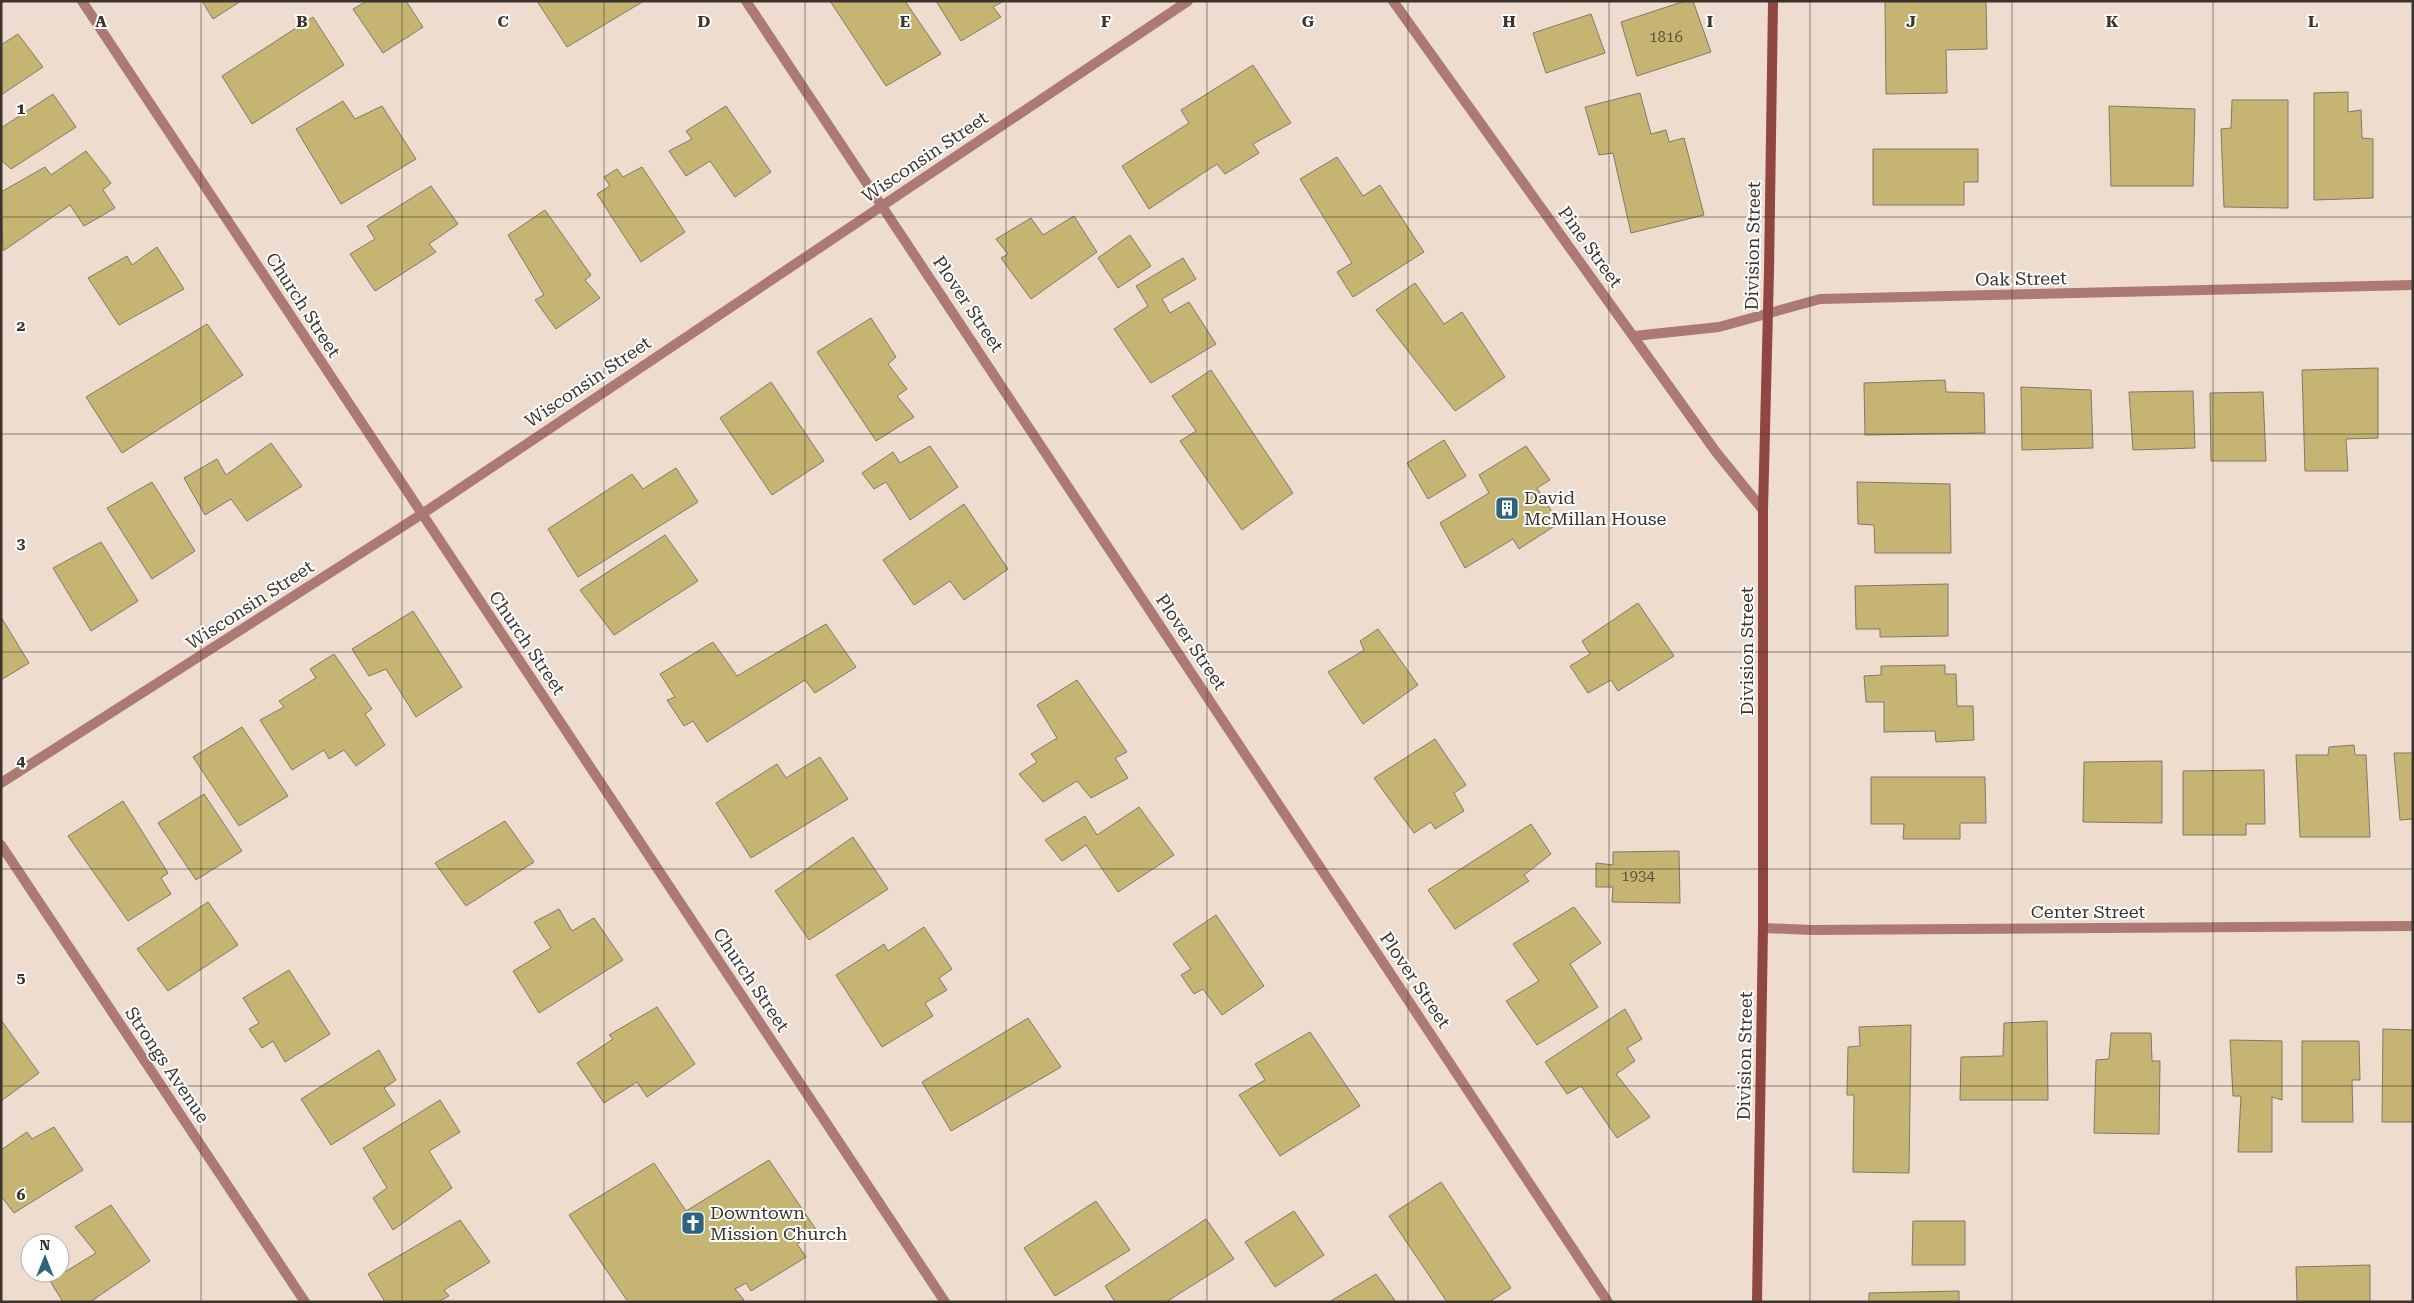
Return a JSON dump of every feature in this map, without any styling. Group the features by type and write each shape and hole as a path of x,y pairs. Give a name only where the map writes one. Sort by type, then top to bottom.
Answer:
{"main road":[{"name":"Division Street","path":"1757,1302 1763,928 1763,510 1773,1"}],"street":[{"name":"Church Street","path":"82,1 945,1302"},
{"name":"Plover Street","path":"746,1 883,205 1608,1302"},
{"name":"Wisconsin Street","path":"1,783 422,514 1188,1"},
{"name":"Pine Street","path":"1393,1 1716,452 1763,510"},
{"name":"Oak Street","path":"1634,336 1719,327 1820,299 2413,285"},
{"name":"Strongs Avenue","path":"1,845 305,1302"},
{"name":"Center Street","path":"1763,928 1812,930 2413,926"}],"building":[{"path":"202,1 241,1 213,19"},
{"path":"367,1 406,1 423,27 383,53 353,9"},
{"path":"537,1 644,1 567,47"},
{"path":"830,1 905,1 941,54 886,86"},
{"path":"936,1 1004,1 993,7 1001,17 961,41"},
{"path":"1685,1 1693,1 1711,52 1637,76 1621,22"},
{"path":"1885,1 1986,1 1987,49 1946,50 1947,93 1886,94"},
{"path":"1591,14 1605,53 1546,73 1533,33"},
{"path":"313,17 344,65 252,124 222,76"},
{"path":"18,34 43,67 1,95 1,45"},
{"path":"1253,65 1291,123 1253,144 1259,153 1225,174 1217,164 1149,209 1122,166 1189,123 1181,110"},
{"path":"2348,92 2348,112 2361,110 2362,138 2373,139 2373,198 2314,200 2314,93"},
{"path":"1640,93 1651,134 1666,130 1669,142 1684,138 1704,215 1631,233 1613,153 1599,155 1585,107"},
{"path":"53,94 76,127 11,169 1,160 1,128"},
{"path":"2232,100 2288,100 2288,208 2224,207 2221,129 2231,128"},
{"path":"343,101 355,119 382,106 416,159 341,204 296,129"},
{"path":"726,106 771,172 735,197 710,161 686,176 669,151 692,139 686,131"},
{"path":"2109,106 2195,109 2193,186 2111,186"},
{"path":"1873,149 1978,149 1978,182 1964,182 1964,205 1873,205"},
{"path":"86,151 111,183 103,190 115,208 84,226 70,205 3,251 1,192 45,167 51,175"},
{"path":"1337,157 1363,196 1380,185 1424,252 1353,297 1337,272 1352,263 1300,179"},
{"path":"642,167 685,232 641,262 597,194 610,186 604,177 617,169 623,177"},
{"path":"431,186 458,224 429,244 436,252 375,291 350,254 375,239 367,226"},
{"path":"545,210 591,275 585,280 600,298 556,329 535,300 544,295 508,235"},
{"path":"1074,216 1097,252 1031,299 1001,258 1008,254 996,239 1031,218 1043,235"},
{"path":"1130,235 1151,266 1118,288 1098,258"},
{"path":"157,247 184,289 119,325 88,278 127,256 132,265"},
{"path":"1183,258 1196,279 1162,299 1170,313 1189,302 1216,344 1151,383 1114,329 1148,306 1136,286"},
{"path":"1415,283 1444,324 1462,312 1505,377 1455,411 1376,310"},
{"path":"871,318 896,357 888,364 907,389 897,396 914,417 876,441 817,352"},
{"path":"207,324 243,375 122,453 86,397"},
{"path":"2378,368 2378,438 2346,439 2348,471 2305,471 2302,370"},
{"path":"1211,370 1293,493 1242,530 1180,441 1196,431 1172,396"},
{"path":"1945,380 1946,392 1984,393 1985,433 1865,435 1864,383"},
{"path":"771,382 824,461 772,495 720,418"},
{"path":"2021,387 2091,390 2093,448 2022,450"},
{"path":"2193,391 2195,448 2133,450 2129,392"},
{"path":"2263,392 2266,461 2211,461 2210,393"},
{"path":"1444,440 1466,476 1428,499 1407,463"},
{"path":"271,443 302,486 247,521 231,499 205,515 184,478 217,459 226,475"},
{"path":"930,446 958,487 910,520 886,482 874,489 862,473 893,452 900,463"},
{"name":"David McMillan House","path":"1526,446 1550,480 1537,488 1559,523 1519,549 1513,539 1465,568 1440,523 1489,493 1479,475"},
{"path":"676,468 698,502 578,577 548,529 632,474 643,489"},
{"path":"152,482 195,551 152,579 107,508"},
{"path":"1857,482 1950,484 1951,553 1875,553 1874,525 1858,524"},
{"path":"964,504 1008,569 964,600 950,581 914,605 883,560"},
{"path":"665,535 698,581 614,635 580,590"},
{"path":"101,542 138,601 91,631 53,568"},
{"path":"1948,584 1948,636 1880,637 1880,629 1856,629 1855,586"},
{"path":"1638,603 1674,656 1618,691 1611,680 1588,693 1570,666 1590,654 1582,641"},
{"path":"413,611 462,687 416,717 386,669 369,676 352,649"},
{"path":"1,617 29,663 1,680"},
{"path":"826,624 856,667 815,693 805,680 707,742 693,721 684,726 667,700 675,697 660,674 713,642 737,676"},
{"path":"1378,629 1418,685 1363,724 1328,672 1364,650 1360,641"},
{"path":"334,654 372,709 365,714 385,745 356,766 344,750 329,759 324,750 292,770 260,720 284,707 279,701 316,678 310,669"},
{"path":"1945,665 1945,674 1956,674 1957,706 1973,706 1974,740 1936,742 1935,731 1884,732 1884,702 1866,702 1864,676 1881,675 1881,666"},
{"path":"1077,680 1127,752 1115,758 1128,778 1091,798 1077,781 1043,802 1019,774 1037,762 1031,754 1057,738 1037,705"},
{"path":"242,727 288,796 239,826 193,757"},
{"path":"1435,739 1466,785 1454,793 1464,811 1435,829 1431,822 1414,833 1374,778"},
{"path":"2354,745 2355,755 2366,755 2370,837 2300,837 2296,755 2328,755 2329,747"},
{"path":"2394,753 2413,753 2413,819 2400,820"},
{"path":"820,757 848,799 751,858 716,803 777,764 786,778"},
{"path":"2162,761 2162,823 2083,822 2084,762"},
{"path":"2264,770 2265,824 2246,824 2246,835 2183,835 2183,771"},
{"path":"1871,777 1985,777 1986,823 1960,823 1960,839 1903,839 1904,824 1871,824"},
{"path":"204,794 242,851 196,880 158,823"},
{"path":"123,801 168,873 161,878 171,894 128,921 68,836"},
{"path":"1139,807 1174,855 1118,892 1086,845 1062,861 1045,840 1085,816 1097,835"},
{"path":"505,821 534,862 466,906 435,863"},
{"path":"1531,824 1551,854 1524,875 1529,881 1455,929 1428,890"},
{"path":"853,837 888,889 809,940 775,891"},
{"path":"1679,851 1680,903 1612,902 1613,887 1596,887 1596,863 1613,865 1613,852"},
{"path":"208,902 238,945 168,991 137,949"},
{"path":"1574,907 1601,943 1570,964 1598,1007 1537,1045 1506,1001 1539,981 1513,944"},
{"path":"559,909 572,931 594,918 623,960 539,1013 513,971 551,948 534,922"},
{"path":"1216,915 1264,986 1222,1015 1203,989 1194,994 1181,975 1191,969 1173,944"},
{"path":"924,927 952,969 939,978 947,990 925,1003 933,1016 882,1047 836,975 884,944 888,951"},
{"path":"289,970 330,1034 285,1062 273,1041 262,1048 249,1029 259,1023 243,998"},
{"path":"657,1007 695,1064 647,1097 637,1082 604,1103 577,1063 613,1039 609,1035"},
{"path":"1625,1009 1642,1039 1627,1048 1635,1061 1616,1074 1650,1117 1617,1138 1581,1086 1567,1094 1545,1062"},
{"path":"1028,1018 1061,1067 951,1131 922,1082"},
{"path":"1,1020 39,1073 1,1101"},
{"path":"2047,1021 2048,1100 1960,1100 1961,1057 2003,1056 2004,1023"},
{"path":"1911,1025 1909,1173 1853,1172 1854,1095 1847,1095 1848,1047 1860,1046 1859,1027"},
{"path":"2383,1029 2413,1030 2413,1122 2382,1122"},
{"path":"1310,1032 1360,1106 1280,1156 1239,1095 1265,1080 1255,1064"},
{"path":"2111,1033 2151,1033 2152,1061 2160,1061 2159,1134 2094,1133 2096,1060 2109,1059"},
{"path":"2230,1040 2282,1041 2282,1100 2272,1097 2272,1152 2238,1152 2241,1096 2233,1096"},
{"path":"2302,1041 2359,1041 2360,1080 2352,1080 2353,1122 2302,1122"},
{"path":"379,1050 396,1080 384,1088 395,1105 331,1145 301,1099"},
{"path":"440,1100 460,1132 429,1151 452,1188 393,1230 373,1198 387,1188 363,1148"},
{"path":"54,1127 83,1170 14,1213 1,1196 1,1150 27,1132 32,1139"},
{"name":"Downtown Mission Church","path":"769,1160 817,1231 797,1244 806,1257 751,1291 746,1283 735,1289 744,1300 740,1302 628,1302 569,1215 654,1163 686,1211"},
{"path":"1441,1182 1511,1288 1489,1302 1447,1302 1389,1216"},
{"path":"1096,1201 1130,1250 1055,1296 1024,1248"},
{"path":"111,1205 150,1261 90,1302 63,1302 51,1283 70,1283 70,1269 96,1253 75,1227"},
{"path":"1294,1211 1324,1255 1275,1287 1245,1242"},
{"path":"1206,1219 1234,1259 1166,1302 1115,1302 1105,1286"},
{"path":"460,1220 490,1262 444,1290 449,1296 438,1302 385,1302 368,1274"},
{"path":"1913,1221 1965,1221 1965,1265 1912,1265"},
{"path":"2370,1265 2370,1302 2297,1302 2296,1267"},
{"path":"1376,1274 1396,1302 1329,1302"},
{"path":"1959,1291 1959,1302 1869,1302 1869,1293"}],"place":[{"name":"David McMillan House","path":"1507,508"},
{"name":"Downtown Mission Church","path":"693,1223"}]}
